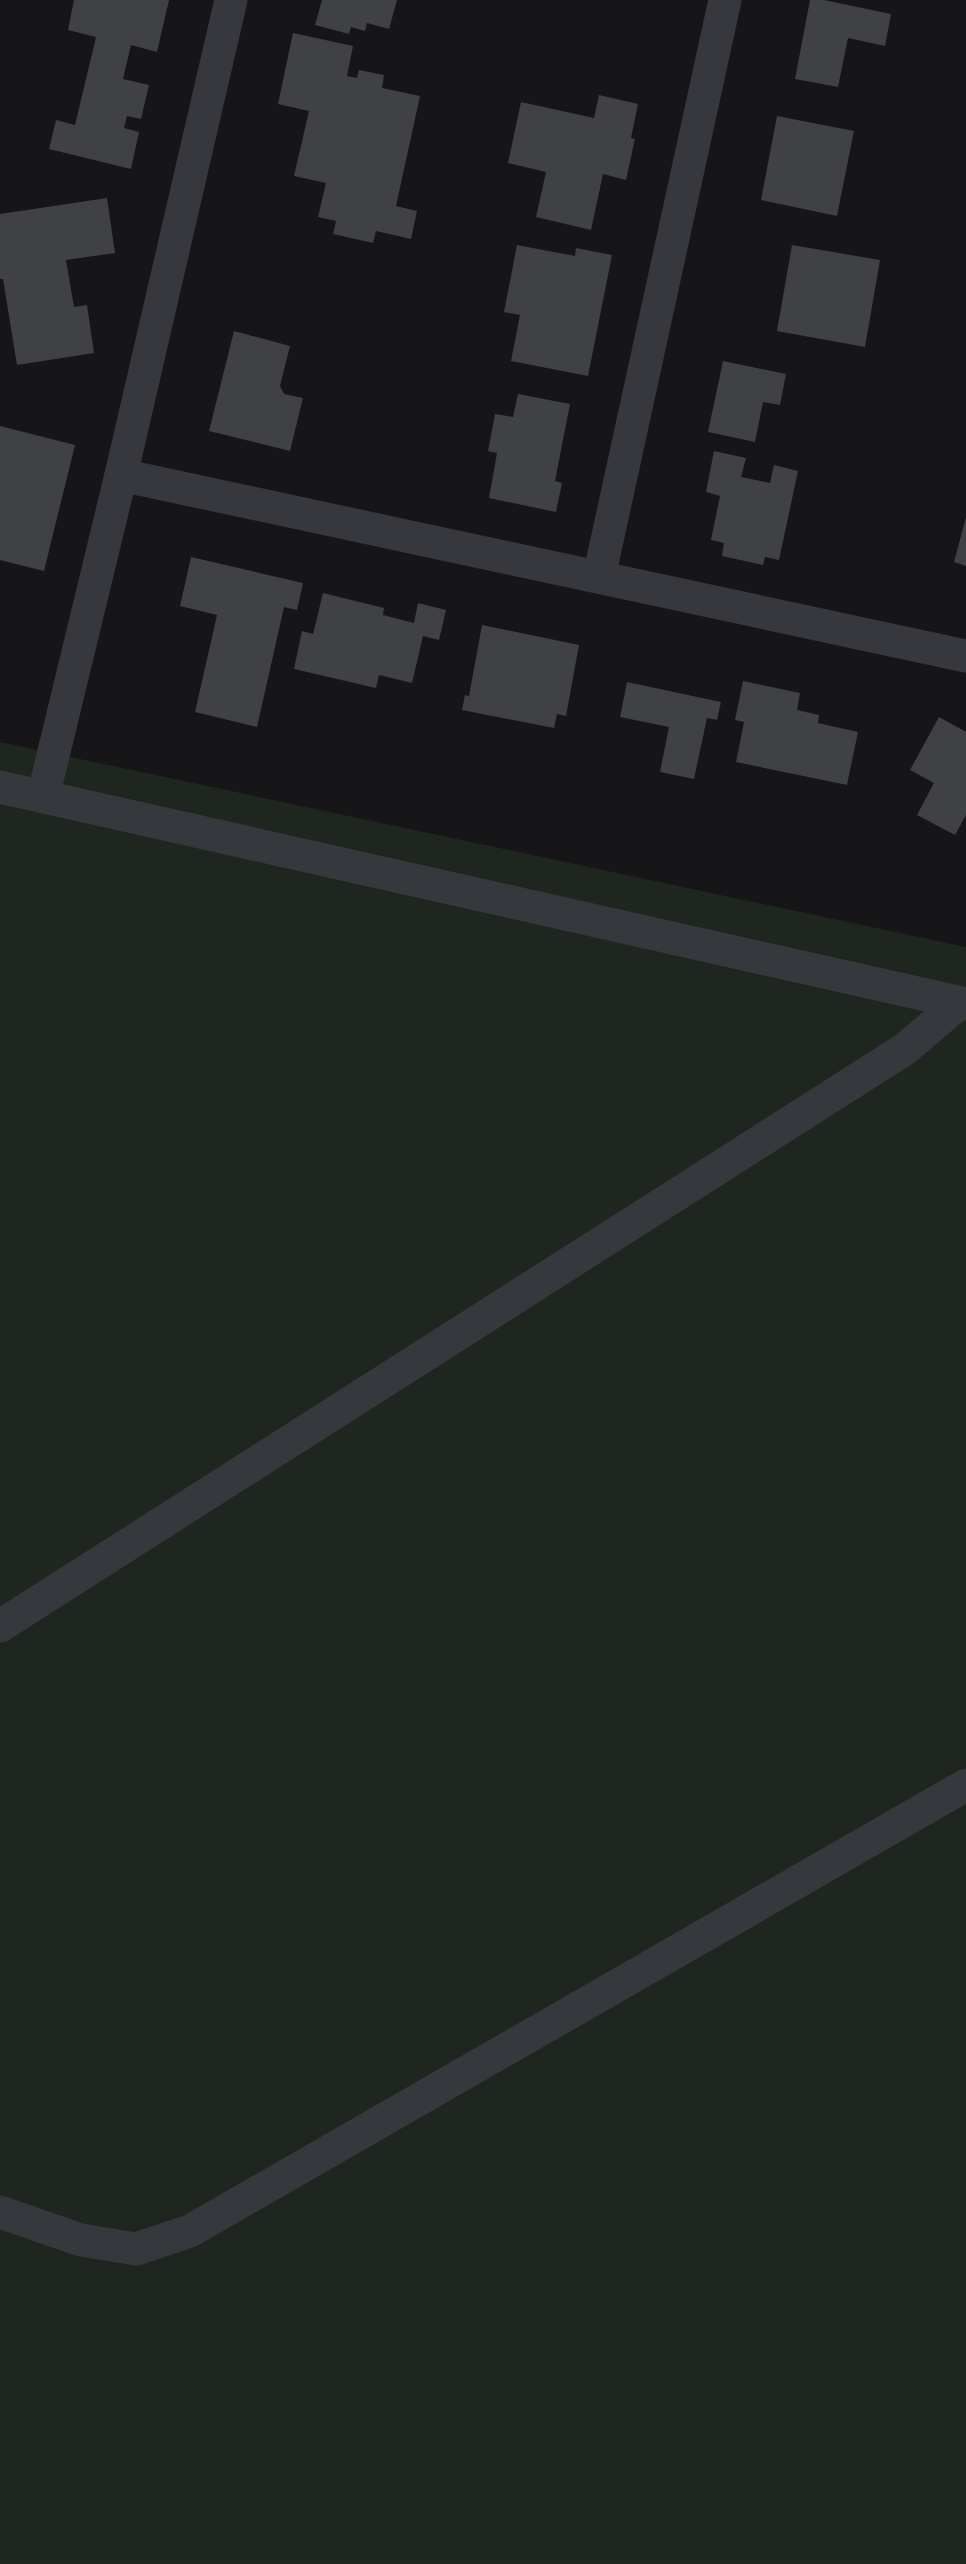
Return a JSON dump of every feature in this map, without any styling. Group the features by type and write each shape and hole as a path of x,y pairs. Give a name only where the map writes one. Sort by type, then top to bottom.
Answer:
{"street":[{"path":"43,797 121,475 231,0"},
{"path":"599,577 725,0"},
{"path":"121,475 966,656"},
{"path":"0,787 962,1004"},
{"path":"0,1626 905,1049 962,1004"},
{"path":"0,2212 81,2240 136,2249 190,2231 966,1785"}],"shaded area":[{"path":"0,742 966,947 966,2564 0,2564"}],"building":[{"path":"74,0 169,0 157,52 131,45 123,79 149,85 141,119 127,116 124,128 139,132 131,169 49,149 56,120 75,125 96,37 68,30"},
{"path":"322,0 397,0 389,29 367,23 365,31 351,27 349,34 315,25"},
{"path":"810,0 824,0 891,14 885,46 848,38 838,87 795,79"},
{"path":"293,33 353,46 347,76 357,78 359,70 384,75 382,88 420,96 396,206 417,211 411,239 376,231 373,243 333,234 336,221 318,217 326,183 294,176 309,111 278,104"},
{"path":"599,95 638,104 631,138 635,139 626,180 603,174 591,230 536,217 546,172 508,163 521,102 594,118"},
{"path":"777,116 854,131 837,216 761,200"},
{"path":"107,198 115,253 66,260 74,307 87,305 94,353 17,365 3,279 0,279 0,214"},
{"path":"517,245 575,256 576,248 612,255 588,376 511,361 520,315 504,312"},
{"path":"792,245 880,260 865,347 777,331"},
{"path":"234,331 290,346 280,386 284,394 303,398 290,451 209,431"},
{"path":"723,361 786,374 780,405 763,402 755,442 708,432"},
{"path":"518,394 570,404 555,481 562,483 556,512 489,498 497,453 488,451 495,414 513,417"},
{"path":"0,426 75,445 44,571 0,560"},
{"path":"714,451 746,458 741,477 770,483 774,465 798,471 779,560 765,557 763,565 722,556 724,543 711,540 720,496 706,492"},
{"path":"966,517 966,566 954,562"},
{"path":"191,557 303,583 297,610 284,607 257,727 195,712 217,615 180,606"},
{"path":"323,593 384,608 383,615 414,623 418,603 446,610 439,640 423,636 412,683 379,675 376,688 294,669 302,631 313,634"},
{"path":"482,625 579,645 566,716 557,714 554,728 462,710 465,695 469,696"},
{"path":"743,681 800,693 797,710 819,715 818,723 858,732 847,785 736,762 744,722 735,720"},
{"path":"627,682 721,702 717,720 707,718 694,779 660,772 669,727 620,717"},
{"path":"939,717 966,732 966,815 955,835 917,815 934,783 910,770"}]}
